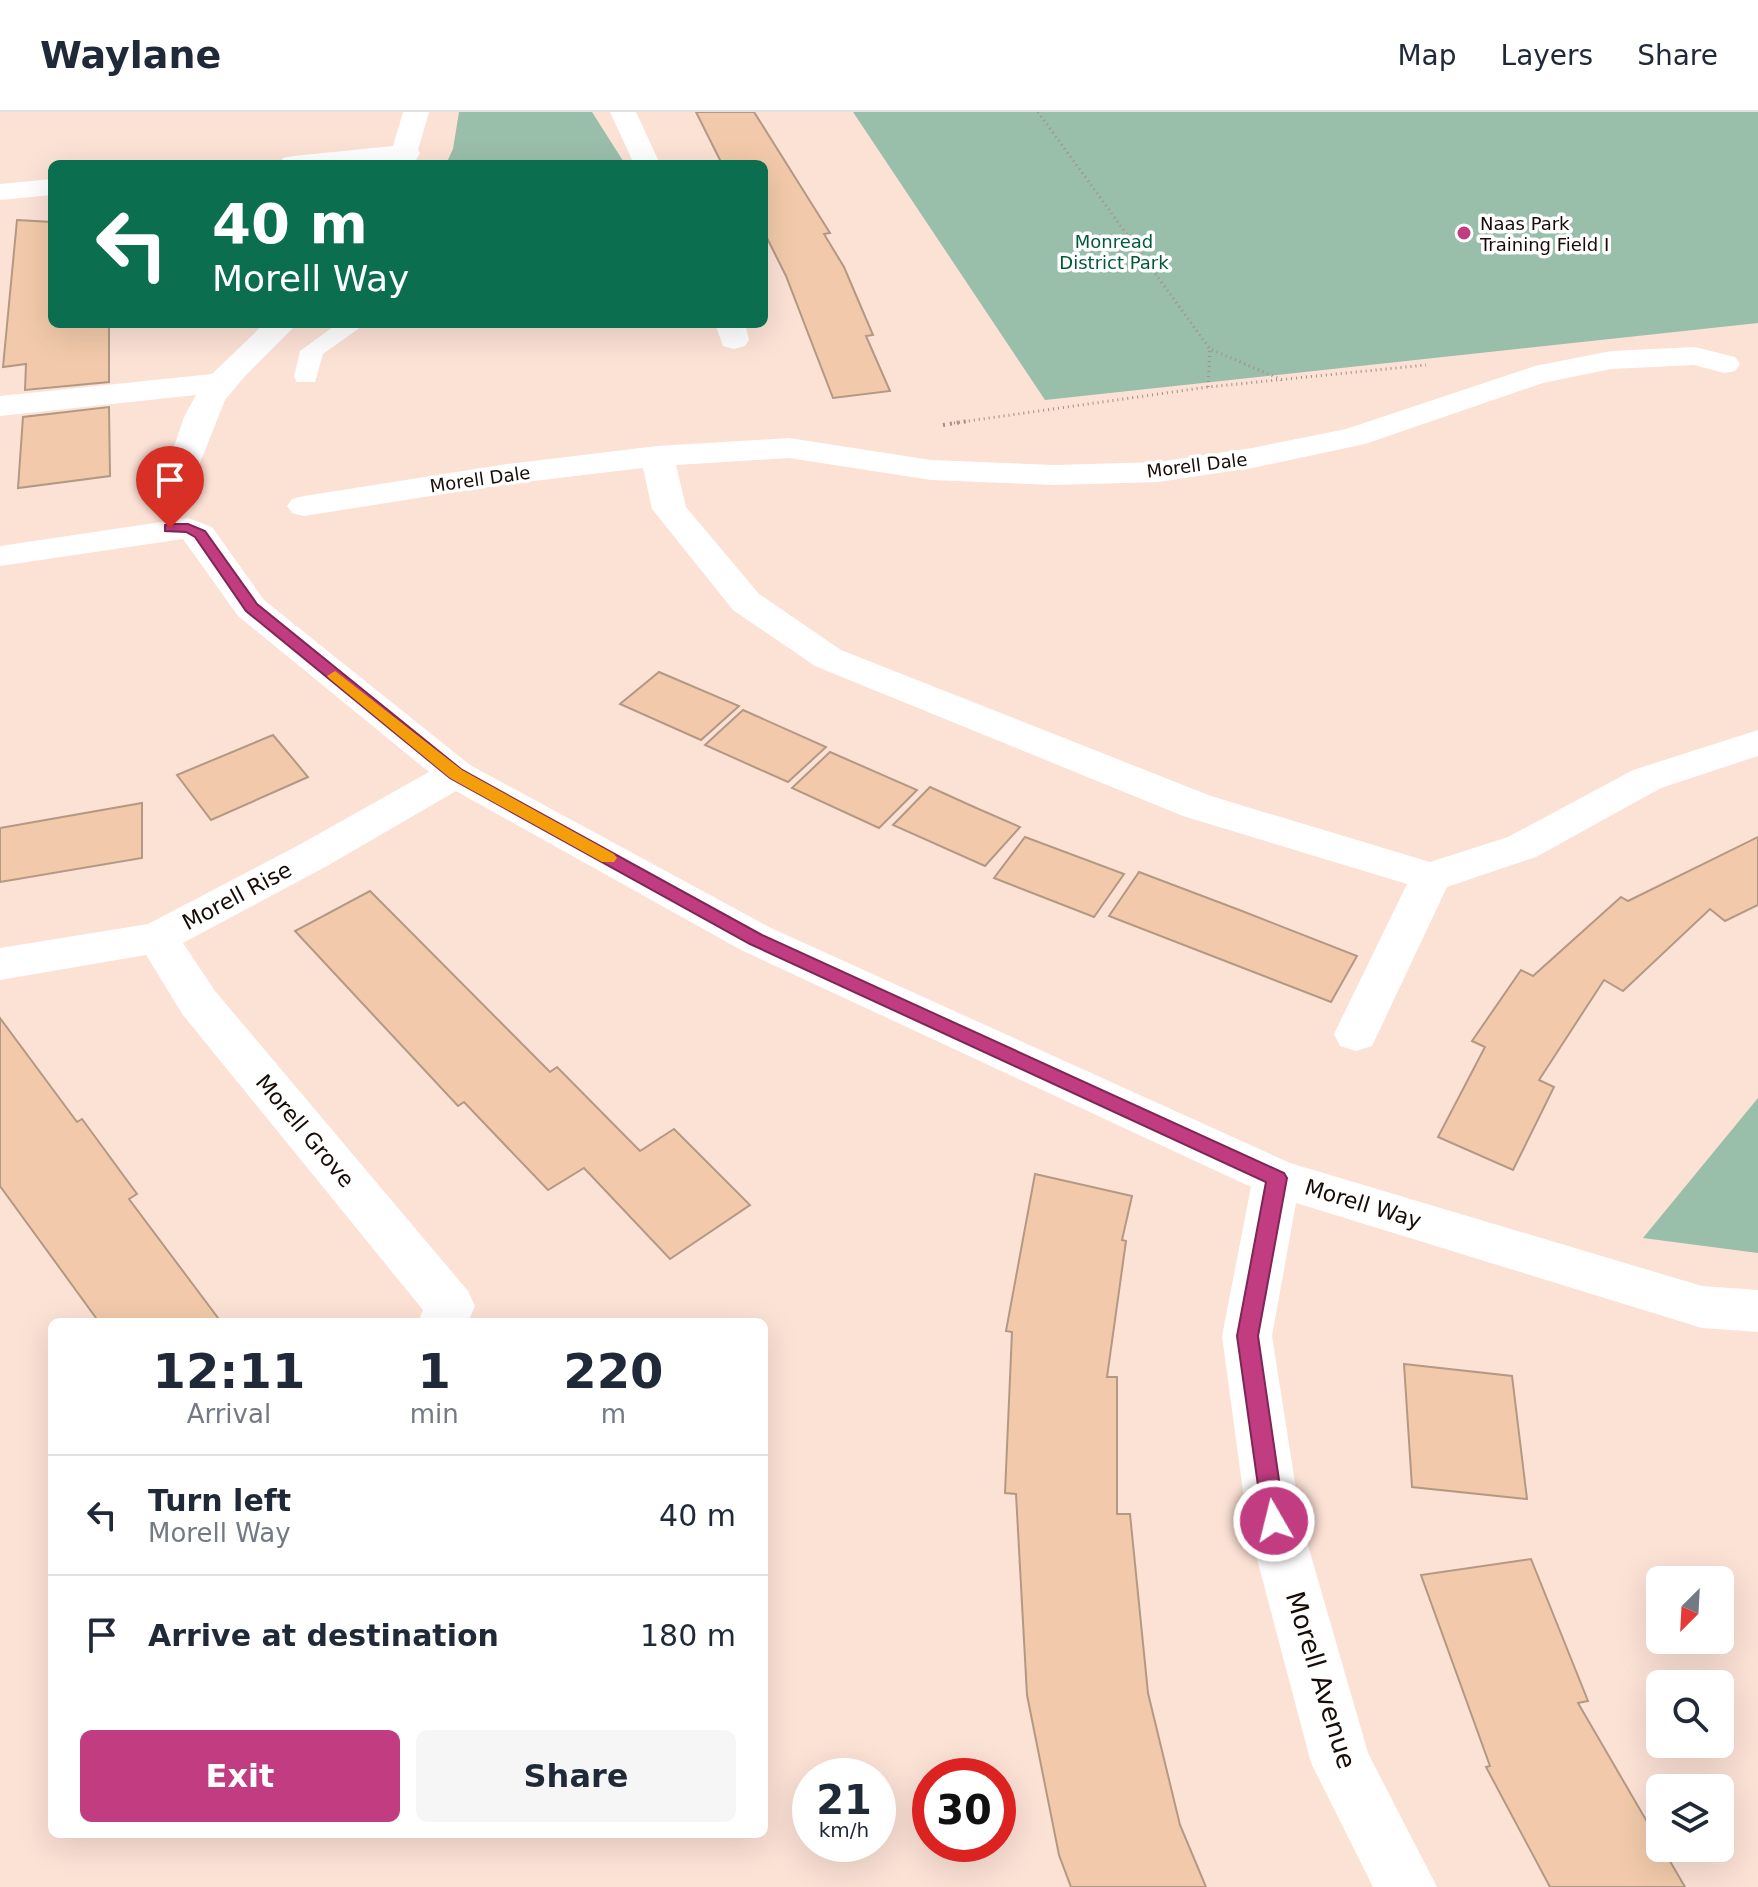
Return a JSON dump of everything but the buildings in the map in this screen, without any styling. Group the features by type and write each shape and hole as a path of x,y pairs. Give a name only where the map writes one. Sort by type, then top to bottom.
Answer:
{"street":[{"path":"367,160 404,158 416,112"},
{"path":"623,112 645,160"},
{"path":"0,192 48,187"},
{"path":"186,461 191,430 218,383 278,328"},
{"name":"Morell Dale","path":"304,506 507,474 657,456 789,448 931,470 1055,475 1158,472 1252,458 1353,437 1535,375 1611,360 1695,356 1724,364"},
{"path":"0,406 218,383"},
{"path":"657,456 669,509 746,602 828,658 1197,806 1431,877 1522,847 1647,779 1758,743"},
{"name":"Morell Way","path":"0,556 188,528 200,534 251,608 456,774 756,939 1277,1178 1702,1307 1758,1311"},
{"name":"Morell Rise","path":"0,964 157,938 312,856 456,774"},
{"path":"1356,1034 1431,877"},
{"name":"Morell Grove","path":"157,938 199,1003 450,1306 445,1318"},
{"name":"Morell Avenue","path":"1277,1178 1247,1336 1274,1521 1341,1763 1406,1887"}],"lane":[{"path":"306,377 312,351 347,328"}],"path":[{"path":"1038,112 1210,349 1283,380"},
{"path":"1208,387 1210,349"},
{"path":"943,425 1208,387 1440,364"}],"green space":[{"path":"459,112 592,112 622,160 448,160 453,149"},
{"name":"Monread District Park","path":"853,112 1758,112 1758,323 1045,400"},
{"path":"1758,1098 1758,1253 1643,1238"}],"slow traffic":[{"path":"335,676 456,774 608,858"}],"place":[{"name":"Naas Park Training Field I","path":"1464,233"}],"route":[{"path":"170,528 188,528 200,534 251,608 456,774 756,939 1277,1178 1247,1336 1274,1521"}]}
